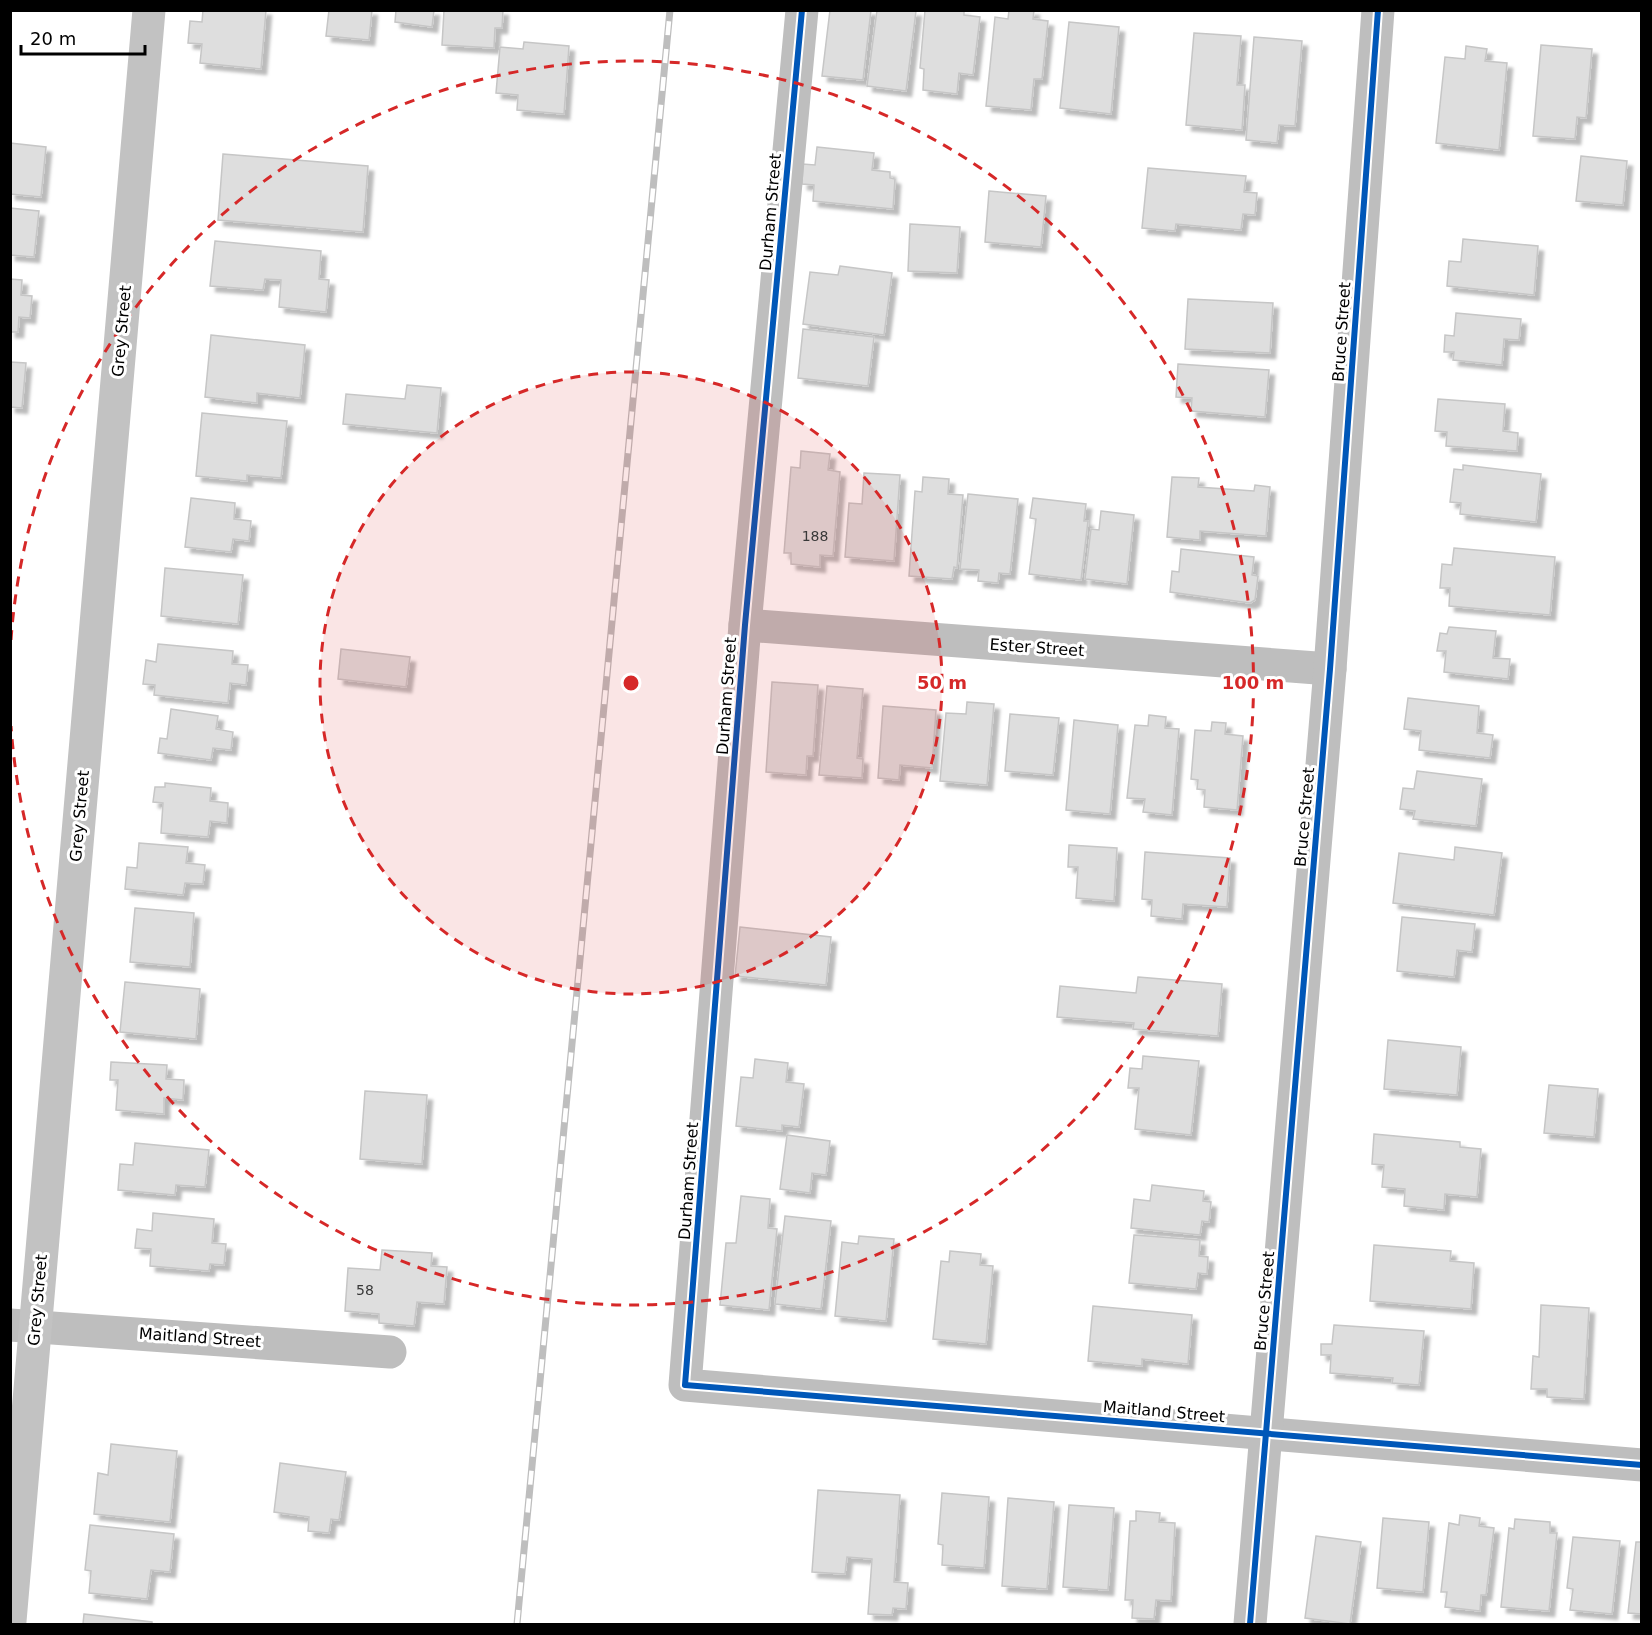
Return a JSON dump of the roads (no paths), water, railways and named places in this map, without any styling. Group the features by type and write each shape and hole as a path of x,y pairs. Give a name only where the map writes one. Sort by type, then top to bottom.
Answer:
{"street":[{"name":"Grey Street","path":"10,1621 23,1325 149,10"},
{"name":"Durham Street","path":"685,1385 745,625 802,10"},
{"name":"Bruce Street","path":"1251,1624 1329,669 1378,10"},
{"name":"Ester Street","path":"745,625 1329,669"},
{"name":"Maitland Street","path":"23,1325 390,1352"},
{"name":"Maitland Street","path":"685,1385 1641,1465"}],"railway":[{"path":"517,1624 670,10"}]}
